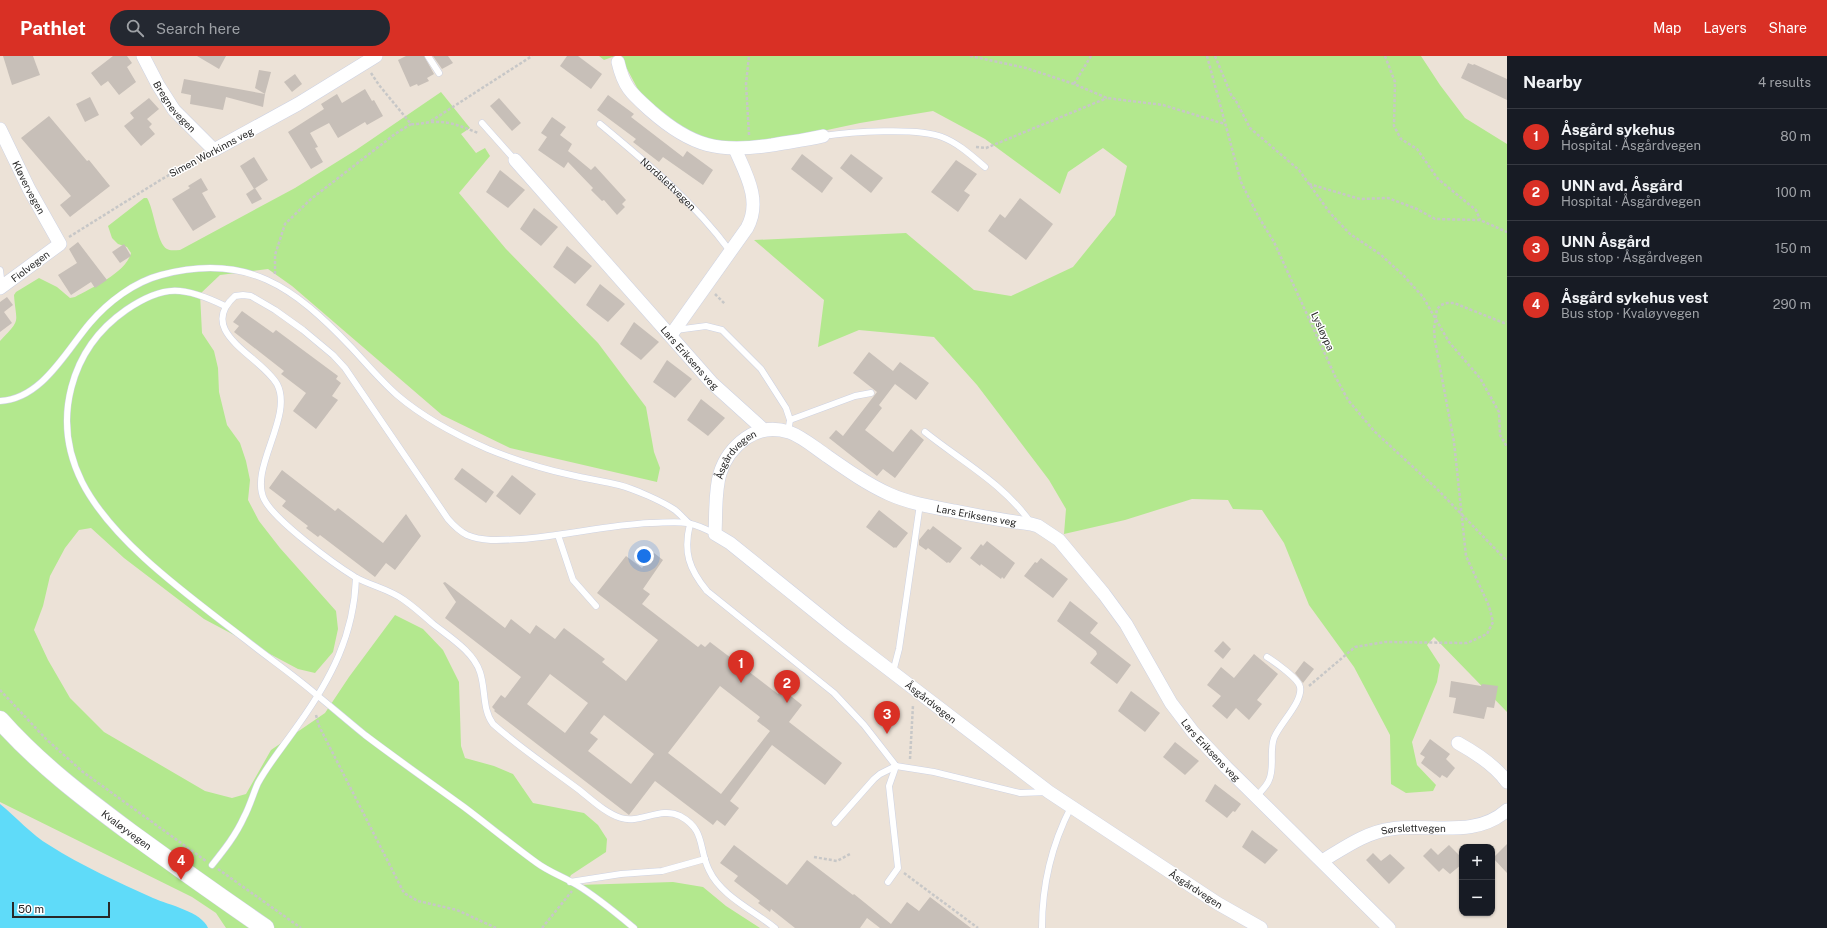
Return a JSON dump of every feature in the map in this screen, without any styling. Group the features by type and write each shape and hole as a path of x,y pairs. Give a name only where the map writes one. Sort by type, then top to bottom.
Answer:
{"street":[{"name":"Bregnevegen","path":"143,56 158,85 174,110 214,150"},
{"name":"Simen Workinns veg","path":"214,150 298,104 368,58"},
{"path":"618,62 621,76 626,86 667,124 690,138 716,147 735,148 823,136"},
{"name":"Kløvervegen","path":"0,129 29,189 60,244"},
{"path":"672,333 750,222 754,208 752,190 735,148"},
{"name":"Lars Eriksens veg","path":"515,160 672,333 722,393 742,408 764,430 789,426 803,439 869,484 889,494 920,504 1031,524 1038,526 1052,535 1083,567 1126,624 1181,717 1214,755 1389,928"},
{"name":"Fiolvegen","path":"1,288 60,244"},
{"name":"Åsgårdvegen","path":"764,430 753,434 736,445 729,453 722,466 717,483 715,534 730,543 893,672 1049,792 1217,903 1261,928"},
{"name":"Kvaløyvegen","path":"0,720 45,766 75,792 189,876 265,928"},
{"path":"1458,743 1474,752 1493,767 1507,782"},
{"name":"Sørslettvegen","path":"1322,861 1368,835 1378,832 1414,827 1470,828 1491,821 1507,810"}],"lane":[{"path":"428,56 439,73"},
{"path":"482,122 515,160"},
{"name":"Nordslettvegen","path":"600,124 633,152 693,208 718,234 730,251"},
{"path":"823,136 848,133 928,133 943,137 960,147 985,167"},
{"path":"0,401 19,396 46,378 91,321 113,300 137,284 158,275 186,269 210,267 232,269 254,274 275,283 299,298 319,314 397,395 444,428 485,448 525,463 575,476 619,485 640,492 674,510 690,524"},
{"path":"0,270 1,288"},
{"path":"225,306 200,294 163,291 139,302 108,324 94,339 84,353 72,381 68,398 67,418 71,450 77,471 91,498 116,529 177,586 368,737 538,864 577,885 634,928"},
{"path":"715,534 702,527 690,524 665,522 622,525 558,535 493,540 467,535 457,529 436,503 354,380 333,356 290,320 251,296 234,296 225,306 221,318 226,332 235,343 268,373 277,385 280,396 278,418 262,479 263,498 277,517 356,578 382,587 406,600 470,655 478,667 481,676 487,714 498,729 590,799 618,818 635,820 655,814 678,815 688,822 700,836 705,860 709,871 717,883 774,928"},
{"path":"672,333 706,326 722,330 761,369 786,408 789,426 855,396 871,394"},
{"path":"925,432 941,445 962,458 1008,496 1031,524"},
{"path":"893,672 899,649 920,504"},
{"path":"690,524 687,546 688,558 698,580 834,693 864,725 896,766"},
{"path":"558,535 572,580 596,606"},
{"path":"212,865 234,838 258,784 318,696 345,641 353,613 356,578"},
{"path":"1256,797 1269,782 1272,769 1274,739 1285,717 1298,702 1301,692 1300,685 1294,678 1267,657"},
{"path":"888,882 898,868 889,786 896,766"},
{"path":"835,823 874,779 880,774 896,766 934,772 1020,793 1043,794 1049,792"},
{"path":"1042,928 1045,893 1052,858 1058,836 1071,807"},
{"path":"570,882 621,874 662,871 705,860"}],"path":[{"path":"430,122 532,56"},
{"path":"750,56 746,84 750,147"},
{"path":"970,56 1026,68 1074,84 1107,98 1163,105 1226,124"},
{"path":"1074,84 1091,56"},
{"name":"Lysløypa","path":"1207,56 1241,182 1258,216 1274,242 1334,376 1348,400 1374,431 1437,489 1507,561"},
{"path":"1216,56 1232,97 1235,99 1250,128 1299,170 1330,213 1350,234 1380,254 1404,276 1423,297 1449,342 1480,378 1499,412 1500,434 1507,447"},
{"path":"1385,56 1395,82 1394,126 1401,139 1417,149 1438,179 1476,210 1480,220"},
{"path":"368,58 379,85 410,124"},
{"path":"960,147 986,148 1107,98"},
{"path":"275,283 275,255 285,224 311,198 410,124 451,122 499,142"},
{"name":"Simen Workinns veg","path":"60,244 162,179 214,150"},
{"path":"1309,184 1360,199 1388,198 1417,209 1436,219 1480,220 1507,232"},
{"path":"1301,692 1355,647 1385,642 1467,643 1487,634 1493,622 1489,606 1466,556 1454,442 1435,341 1435,318 1437,309 1441,305 1454,303 1504,323 1507,322"},
{"path":"910,768 914,688"},
{"path":"0,690 46,739 83,772 301,928"},
{"path":"313,704 319,726 404,893 418,901 457,910 496,928"},
{"path":"814,857 837,861 850,854"},
{"path":"898,868 978,928"},
{"path":"542,928 577,885"}],"green space":[{"path":"599,56 615,56 604,60"},
{"path":"615,56 1421,56 1440,85 1465,118 1507,144 1507,712 1434,637 1427,645 1440,665 1437,682 1412,742 1417,765 1436,785 1433,791 1406,793 1391,784 1390,735 1354,667 1309,605 1284,543 1262,510 1233,509 1228,500 1192,499 1125,520 1064,534 1066,509 1049,480 977,385 934,337 859,330 818,347 824,300 754,240 906,233 974,290 1011,296 1073,267 1115,215 1127,166 1103,148 1068,172 1060,194 985,139 933,111 860,123 785,139 738,145 711,141 689,133 641,95 626,67"},
{"path":"441,92 470,128 461,134 476,153 485,148 490,156 459,193 506,249 598,343 646,407 654,452 660,468 657,482 510,448 442,415 292,286 268,269 220,275 200,294 202,333 214,351 218,368 219,392 227,425 240,443 246,461 250,480 248,500 259,521 280,548 336,611 338,629 333,652 315,673 298,669 204,619 124,558 91,528 79,530 65,548 50,576 43,606 34,630 48,660 70,698 104,732 205,791 232,798 246,794 271,750 325,713 349,677 395,615 423,629 443,650 459,682 461,746 465,758 494,766 513,774 533,803 584,813 598,825 607,839 606,852 571,875 568,881 578,885 673,882 703,887 726,906 760,928 226,928 216,913 192,897 0,802 0,341 15,324 16,316 14,295 16,292 39,278 57,287 70,298 75,297 107,279 122,267 128,260 131,253 127,247 118,244 112,238 108,226 144,198 147,198 158,234 164,246 170,250 180,250 295,188 356,150"}],"water":[{"path":"0,804 36,836 62,853 87,867 153,898 192,913 205,922 208,928 0,928"}],"building":[{"path":"3,56 33,56 40,75 12,85"},
{"path":"113,56 127,56 132,63 127,67 136,82 119,95 108,81 101,86 91,73"},
{"path":"197,56 226,56 219,69"},
{"path":"406,56 424,56 434,74 427,78 429,81 418,86 417,84 410,87 398,60"},
{"path":"433,56 448,56 453,63 442,69"},
{"path":"567,56 578,56 602,74 591,89 560,66"},
{"path":"1468,63 1474,64 1507,79 1507,100 1461,78"},
{"path":"259,70 271,72 265,94 255,88"},
{"path":"295,74 302,84 292,92 284,82"},
{"path":"184,79 265,94 263,107 226,97 223,110 190,104 191,95 181,93"},
{"path":"365,89 372,101 374,100 383,116 367,125 365,122 338,138 329,123 310,133 318,147 315,148 323,162 311,169 288,132 324,109 321,104 337,94 342,103"},
{"path":"608,95 634,114 631,117 683,157 687,151 713,170 703,185 663,157 659,162 633,142 636,139 597,110"},
{"path":"90,97 99,115 85,122 76,104"},
{"path":"149,98 159,109 147,119 152,124 149,127 155,134 141,146 124,126 134,118 130,113"},
{"path":"499,98 521,123 512,131 490,106"},
{"path":"49,116 87,161 89,160 110,186 70,217 60,205 71,196 21,138"},
{"path":"552,117 566,127 560,135 572,144 568,151 591,170 595,166 626,200 622,204 625,207 617,215 604,200 602,201 591,190 593,188 568,162 564,168 538,150 547,137 541,133"},
{"path":"802,154 833,178 822,193 791,169"},
{"path":"851,154 883,178 871,193 840,168"},
{"path":"254,157 268,180 254,189 240,166"},
{"path":"956,160 977,174 964,191 970,195 958,212 931,192"},
{"path":"500,170 525,190 508,208 486,192"},
{"path":"201,178 208,190 202,193 216,217 193,231 172,199 190,188 188,186"},
{"path":"255,188 262,199 252,204 246,194"},
{"path":"1020,198 1053,224 1026,260 988,231 1000,214 1005,218"},
{"path":"534,208 558,227 541,246 520,229"},
{"path":"78,242 107,280 95,288 91,282 71,295 58,275 77,263 69,249"},
{"path":"124,244 131,256 120,263 112,252"},
{"path":"567,246 592,266 575,284 553,267"},
{"path":"600,284 625,304 608,322 586,305"},
{"path":"7,297 13,305 4,312 12,323 0,332 0,302"},
{"path":"242,311 273,333 276,330 338,376 336,379 341,383 332,396 338,400 316,429 293,411 306,393 281,374 284,371 234,332 239,326 233,322"},
{"path":"634,322 659,342 641,360 620,344"},
{"path":"869,352 893,371 900,362 929,383 916,400 895,384 879,405 882,408 865,430 893,452 911,429 924,440 895,478 883,469 877,476 829,438 836,430 843,436 877,392 853,373"},
{"path":"667,360 692,379 675,398 653,382"},
{"path":"701,399 725,418 708,436 687,420"},
{"path":"462,468 494,492 486,503 454,479"},
{"path":"282,470 335,511 338,508 383,543 406,514 421,536 395,570 386,563 375,577 320,535 318,537 306,528 308,526 282,506 286,501 269,488"},
{"path":"512,475 536,494 520,515 496,496"},
{"path":"879,510 908,533 896,548 866,527"},
{"path":"933,526 962,548 950,563 947,563 928,548 926,550 919,545 919,540 928,529 930,530"},
{"path":"987,541 1015,563 1004,579 1002,577 1001,579 981,564 980,566 970,558 981,544 983,546"},
{"path":"654,553 663,560 643,589 650,594 642,604 698,647 701,644 705,647 710,642 778,694 782,689 802,705 789,722 842,763 825,785 772,745 730,801 739,808 725,826 717,820 713,825 655,781 629,815 494,711 495,710 492,707 501,695 505,698 521,677 445,618 456,602 443,583 445,582 505,628 511,619 530,634 536,625 555,639 564,628 605,659 602,662 626,681 658,640 597,593 626,556 642,568","holes":["550,674 588,703 565,733 527,704","720,686 760,717 757,721 770,731 721,794 668,753","604,715 654,754 631,784 588,751 598,739 590,733"]},
{"path":"1041,558 1068,579 1053,598 1024,576 1035,562 1037,563"},
{"path":"1070,601 1098,623 1090,633 1131,665 1117,684 1090,663 1097,654 1096,651 1057,621"},
{"path":"1223,641 1231,649 1223,659 1214,651"},
{"path":"1254,654 1278,674 1257,700 1262,704 1249,720 1236,708 1227,719 1212,706 1221,696 1207,685 1221,667 1234,678"},
{"path":"1304,661 1314,669 1303,683 1295,673"},
{"path":"1451,681 1481,686 1482,684 1498,686 1494,708 1487,707 1484,719 1453,713 1456,698 1449,697"},
{"path":"1131,691 1160,713 1145,732 1118,711"},
{"path":"1430,739 1450,754 1446,759 1455,768 1447,778 1442,775 1440,778 1421,763 1425,757 1420,754"},
{"path":"1175,742 1199,761 1185,775 1163,757"},
{"path":"1215,784 1241,804 1235,812 1233,811 1227,818 1205,801"},
{"path":"1252,830 1278,850 1265,864 1242,847"},
{"path":"1507,844 1507,873 1495,860 1495,856"},
{"path":"734,845 787,885 807,860 853,895 854,894 891,924 907,902 919,911 930,897 971,928 880,928 867,918 860,928 795,928 771,909 770,912 758,903 760,901 734,881 738,876 720,863"},
{"path":"1449,845 1459,855 1459,866 1450,874 1443,868 1439,872 1423,856 1431,848 1438,855"},
{"path":"1373,853 1381,861 1390,854 1405,868 1389,884 1366,860"}],"place":[{"name":"Åsgård sykehus","path":"741,683"},
{"name":"UNN avd. Åsgård","path":"787,703"},
{"name":"UNN Åsgård","path":"887,734"},
{"name":"Åsgård sykehus vest","path":"181,880"}]}
